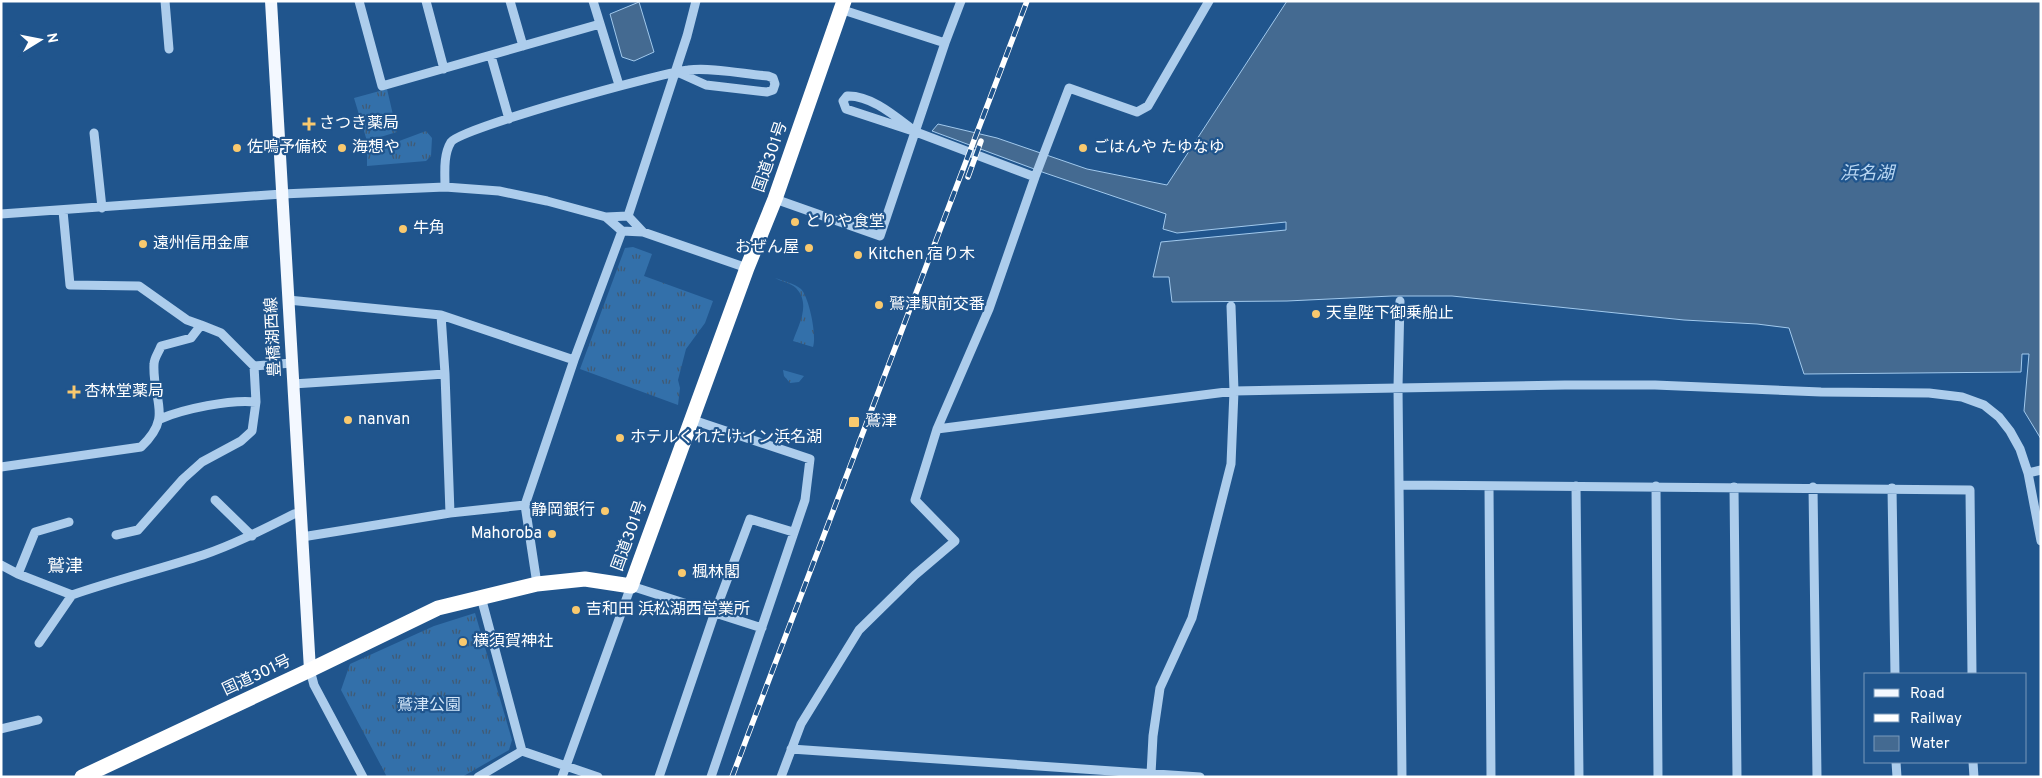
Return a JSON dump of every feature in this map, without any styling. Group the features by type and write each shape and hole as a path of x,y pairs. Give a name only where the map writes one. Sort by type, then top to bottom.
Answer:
{"highway":[{"name":"国道301号","path":"82,777 438,608 537,584 585,579 631,586 747,268 775,199 839,4"}],"main road":[{"name":"豊橋湖西線","path":"271,1 310,670"}],"street":[{"path":"165,1 170,49"},
{"path":"359,1 382,86 600,24"},
{"path":"426,1 444,68"},
{"path":"510,1 522,46"},
{"path":"593,1 619,85"},
{"path":"628,216 696,1"},
{"path":"775,199 880,236 961,1"},
{"path":"780,777 800,724 859,630 915,575 955,541 915,500 937,429 990,309 1035,177 1069,88 1137,112 1148,106 1209,1"},
{"path":"839,4 945,43"},
{"path":"491,56 509,119"},
{"path":"445,187 446,157 452,141 460,135 509,119 619,85 674,71 699,70 768,76 773,78 775,84 773,90 767,92 706,84 674,71"},
{"path":"916,132 880,106 853,95 847,96 843,101 846,109 916,132 1035,177"},
{"path":"94,133 102,208"},
{"path":"1,214 282,194 445,187 499,191 547,200 606,218 622,231 643,232 747,268"},
{"path":"63,211 70,285 139,286 187,320 221,333 254,366 256,402 252,431 241,441 202,462 183,479 138,530 116,535"},
{"path":"606,218 628,216"},
{"path":"628,216 643,232"},
{"path":"537,584 525,505 574,360 622,231"},
{"path":"288,300 441,315 574,360"},
{"path":"1400,301 1398,387 1402,777"},
{"path":"1145,775 1160,688 1192,618 1231,464 1234,391 1232,306"},
{"path":"441,315 446,374 450,513"},
{"path":"1,467 141,447 154,435 160,419 153,362 161,346 191,338 201,325"},
{"path":"254,366 292,363"},
{"path":"293,384 446,374"},
{"path":"937,429 1234,391 1398,387 1655,385 1796,391 1929,393 1962,397 1984,405 1999,417 2020,449 2028,473 2041,541"},
{"path":"160,419 175,413 244,400 256,402"},
{"path":"693,420 810,459 805,500 710,777"},
{"path":"2028,473 2041,470"},
{"path":"1400,485 1813,487 1970,490 1972,673"},
{"path":"1489,486 1491,777"},
{"path":"1576,486 1579,777"},
{"path":"1656,486 1658,777"},
{"path":"1734,487 1737,777"},
{"path":"1813,487 1817,777"},
{"path":"1892,488 1895,673"},
{"path":"215,500 252,536"},
{"path":"302,537 450,513 525,505"},
{"path":"39,643 72,596 114,581 204,555 252,536 294,514 301,513"},
{"path":"659,777 715,612 750,519 793,532"},
{"path":"18,574 34,532 69,522"},
{"path":"1,565 72,596"},
{"path":"562,777 631,586 762,628"},
{"path":"481,597 522,751"},
{"path":"310,670 314,685 363,777"},
{"path":"1,729 38,720"},
{"path":"791,748 1145,775 1200,777"},
{"path":"478,777 522,751 598,777"},
{"path":"1896,763 1897,777"},
{"path":"1973,763 1974,777"}],"green space":[{"path":"387,89 397,132 367,141 354,98"},
{"path":"426,131 432,138 431,156 426,161 367,166 367,153"},
{"path":"633,247 652,254 644,276 713,301 705,323 686,349 678,380 680,388 678,405 580,369 625,248"},
{"path":"775,278 795,285 804,293 813,326 813,347 793,341 801,321 803,301 796,288"},
{"path":"783,370 804,376 799,382 790,383 784,376"},
{"name":"鷲津公園","path":"475,613 512,740 509,750 462,777 387,777 341,690 350,664 434,626"}],"water":[{"name":"浜名湖","path":"1287,1 2041,1 2041,439 2024,411 2029,354 2022,354 2021,372 1804,374 1789,328 1757,324 1684,320 1452,296 1172,302 1169,277 1153,277 1161,242 1286,230 1286,222 1177,233 1163,229 1166,214 1045,173 932,131 938,124 997,138 1087,169 1167,185"},
{"path":"639,2 654,52 634,61 622,57 610,14"}],"railway":[{"path":"732,777 1027,1"},
{"path":"968,177 981,141"}],"place":[{"name":"さつき薬局","path":"309,124"},
{"name":"佐鳴予備校","path":"237,148"},
{"name":"海想や","path":"342,148"},
{"name":"ごはんや たゆなゆ","path":"1083,148"},
{"name":"とりや食堂","path":"795,222"},
{"name":"牛角","path":"403,229"},
{"name":"遠州信用金庫","path":"143,244"},
{"name":"おぜん屋","path":"809,248"},
{"name":"Kitchen 宿り木","path":"858,255"},
{"name":"鷲津駅前交番","path":"879,305"},
{"name":"天皇陛下御乗船止","path":"1316,314"},
{"name":"杏林堂薬局","path":"74,392"},
{"name":"nanvan","path":"348,420"},
{"name":"鷲津","path":"854,422"},
{"name":"ホテルくれたけイン浜名湖","path":"620,438"},
{"name":"静岡銀行","path":"605,511"},
{"name":"Mahoroba","path":"552,534"},
{"name":"楓林閣","path":"682,573"},
{"name":"吉和田 浜松湖西営業所","path":"576,610"},
{"name":"横須賀神社","path":"463,642"}],"district":[{"name":"鷲津","path":"65,567"}]}
